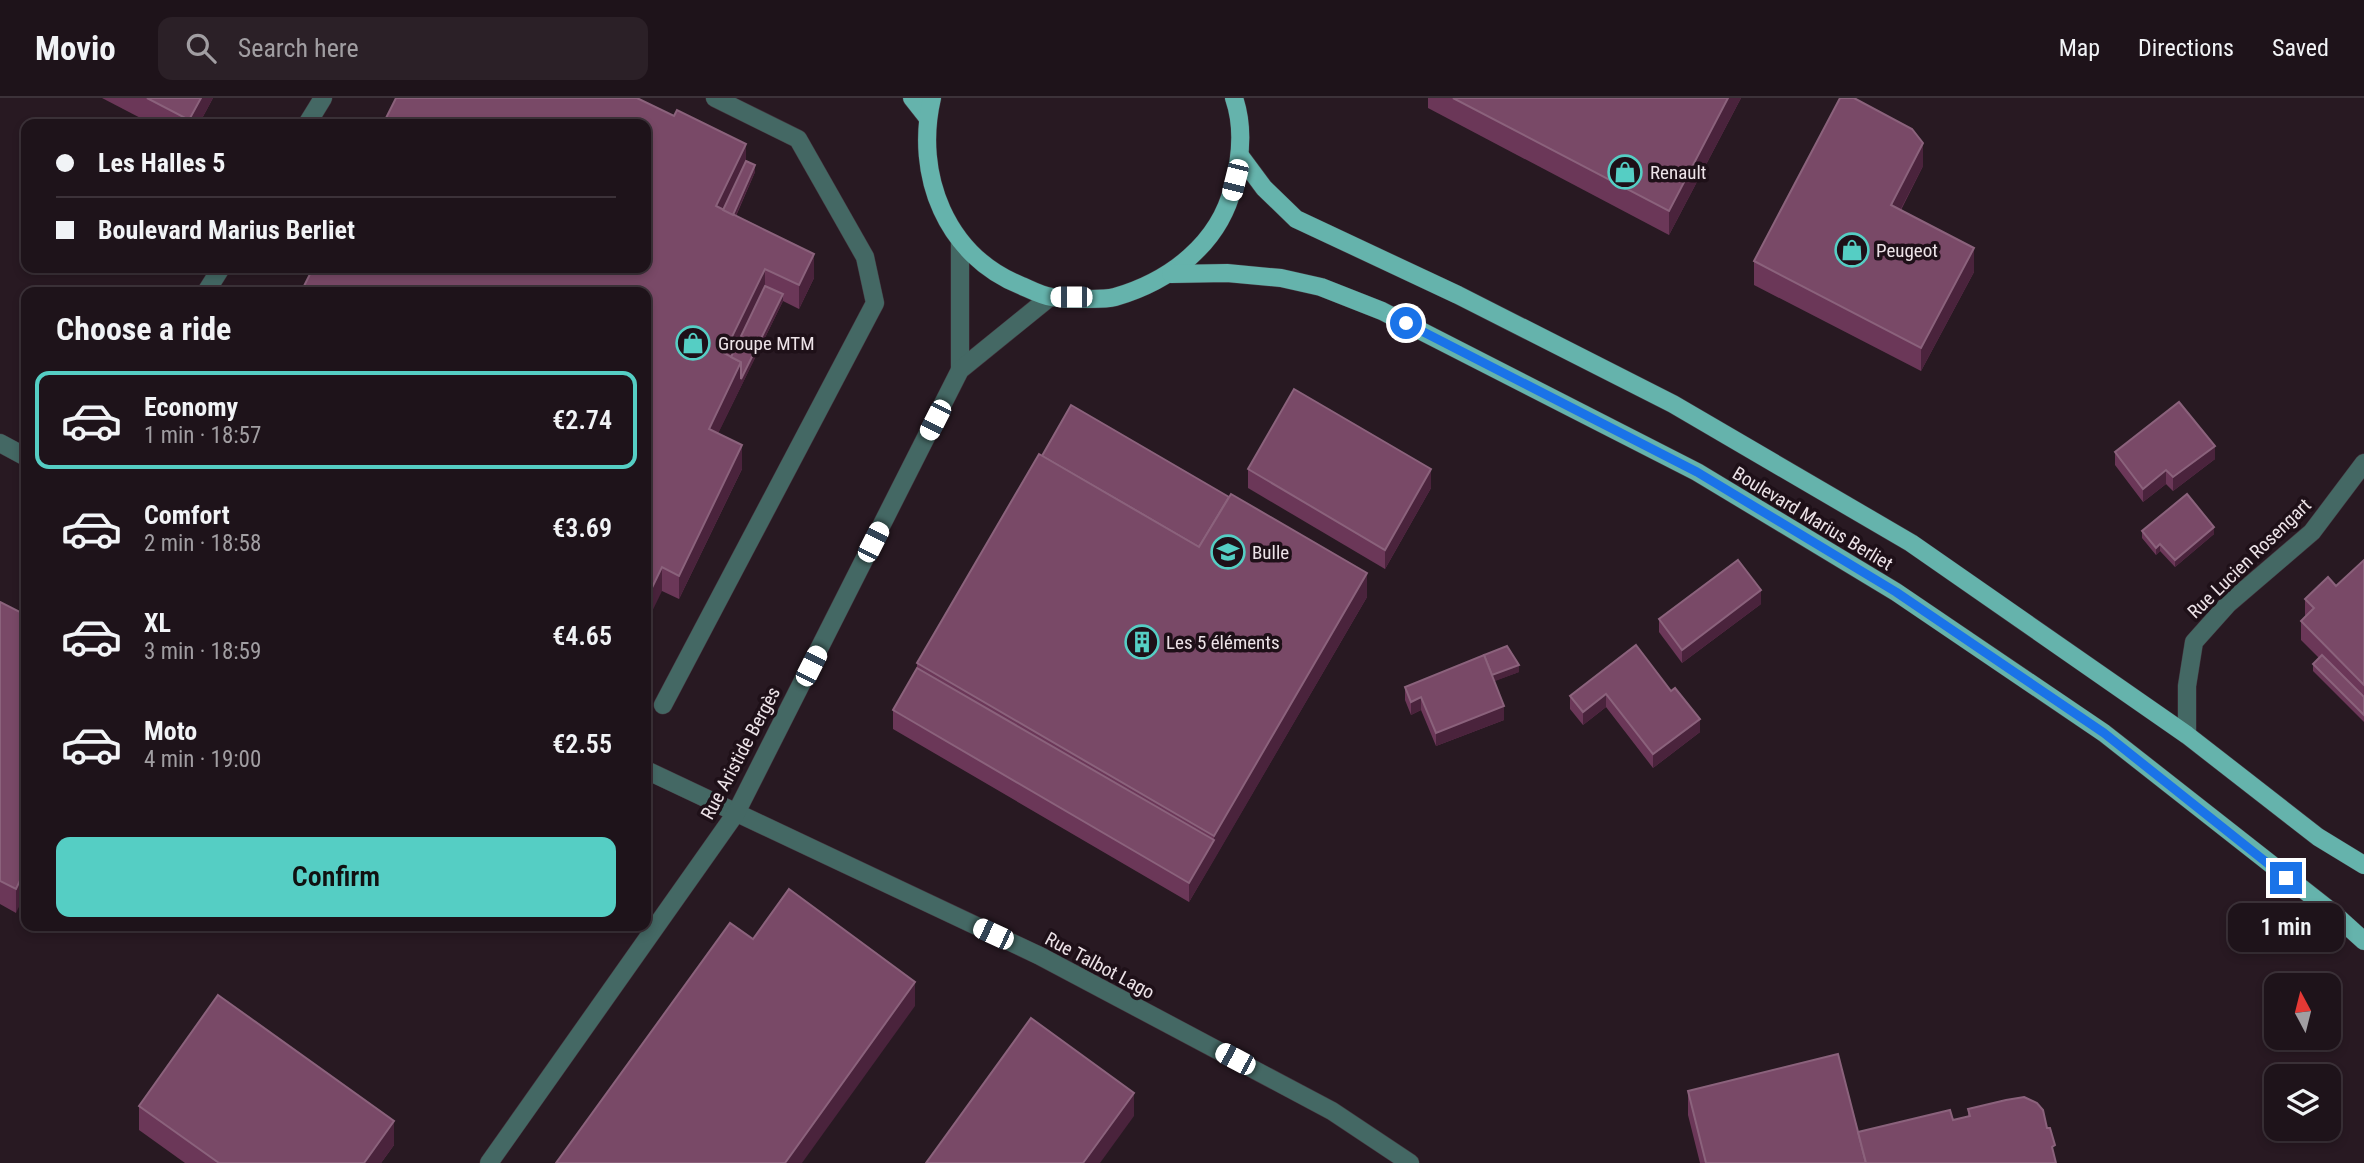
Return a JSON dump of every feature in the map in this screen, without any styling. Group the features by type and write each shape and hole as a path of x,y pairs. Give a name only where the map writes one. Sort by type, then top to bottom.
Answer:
{"main road":[{"path":"912,98 927,117"},
{"path":"932,98 927,117 927,155 934,195 961,242 1000,278 1050,297 1113,298 1171,274 1206,243 1230,202 1241,158 1238,111 1234,98"},
{"name":"Boulevard Marius Berliet","path":"1241,158 1264,188 1296,219 1458,295 1685,411 1911,543 2186,735 2318,838 2364,865"},
{"name":"Boulevard Marius Berliet","path":"1171,274 1227,273 1281,278 1321,287 1382,311 1697,472 1896,592 2104,733 2332,912 2364,941"}],"street":[{"path":"310,119 323,98"},
{"path":"663,705 875,303 865,257 798,139 727,100"},
{"name":"Rue Aristide Bergès","path":"960,370 961,242"},
{"name":"Rue Aristide Bergès","path":"489,1163 736,813 960,370 1050,297"},
{"path":"0,443 21,454"},
{"name":"Rue Lucien Rosengart","path":"2186,735 2187,686 2194,642 2228,604 2312,532 2364,463"},
{"name":"Rue Talbot Lago","path":"651,771 1040,956 1332,1111 1410,1163"}],"building":[{"path":"147,98 201,98 187,119"},
{"name":"Groupe MTM","path":"396,98 637,98 674,116 677,110 746,144 716,206 814,254 799,285 765,269 724,353 741,362 709,429 742,445 679,576 662,567 651,590 651,287 304,287 310,273 651,273 651,119 386,119"},
{"name":"Renault","path":"1453,98 1728,98 1669,211"},
{"name":"Peugeot","path":"1840,98 1854,98 1912,129 1923,143 1891,205 1974,248 1921,348 1754,261"},
{"path":"746,161 755,165 733,215 723,210"},
{"path":"765,286 783,294 741,379 741,362 731,357"},
{"path":"1294,389 1431,469 1385,550 1248,469"},
{"path":"2179,402 2215,446 2173,477 2166,470 2143,489 2115,452"},
{"path":"1071,405 1229,497 1199,547 1042,456"},
{"name":"Les 5 éléments","path":"1039,454 1199,547 1231,494 1367,573 1214,836 917,663"},
{"path":"2187,494 2214,527 2175,560 2160,544 2156,548 2142,531"},
{"path":"1738,560 1761,590 1682,650 1659,619"},
{"path":"2364,560 2364,685 2301,621 2314,608 2305,599 2328,577 2336,586"},
{"path":"0,602 21,612 21,878 16,889 0,881"},
{"path":"1636,645 1671,691 1675,688 1700,719 1653,754 1606,694 1583,712 1570,696"},
{"path":"1507,646 1519,665 1492,675 1484,655"},
{"path":"1484,655 1504,706 1436,733 1421,697 1411,702 1405,687"},
{"path":"2322,655 2364,697 2364,715 2313,664"},
{"path":"917,668 1214,840 1189,883 893,710"},
{"path":"789,889 915,982 785,1163 556,1163 730,923 753,939"},
{"path":"218,995 394,1121 364,1163 219,1163 139,1106"},
{"path":"1031,1018 1134,1093 1083,1163 926,1163"},
{"path":"1838,1054 1866,1163 1706,1163 1688,1091"},
{"path":"2024,1097 2037,1103 2043,1110 2055,1145 2052,1147 2056,1163 1866,1163 1858,1132 1950,1110 1953,1120 1970,1116 1968,1109"}],"place":[{"name":"Renault","path":"1625,172"},
{"name":"Peugeot","path":"1852,250"},
{"name":"Groupe MTM","path":"693,343"},
{"name":"Bulle","path":"1228,552"},
{"name":"Les 5 éléments","path":"1142,642"}],"route":[{"path":"1406,323 1697,472 1896,592 2104,733 2286,878"}]}
